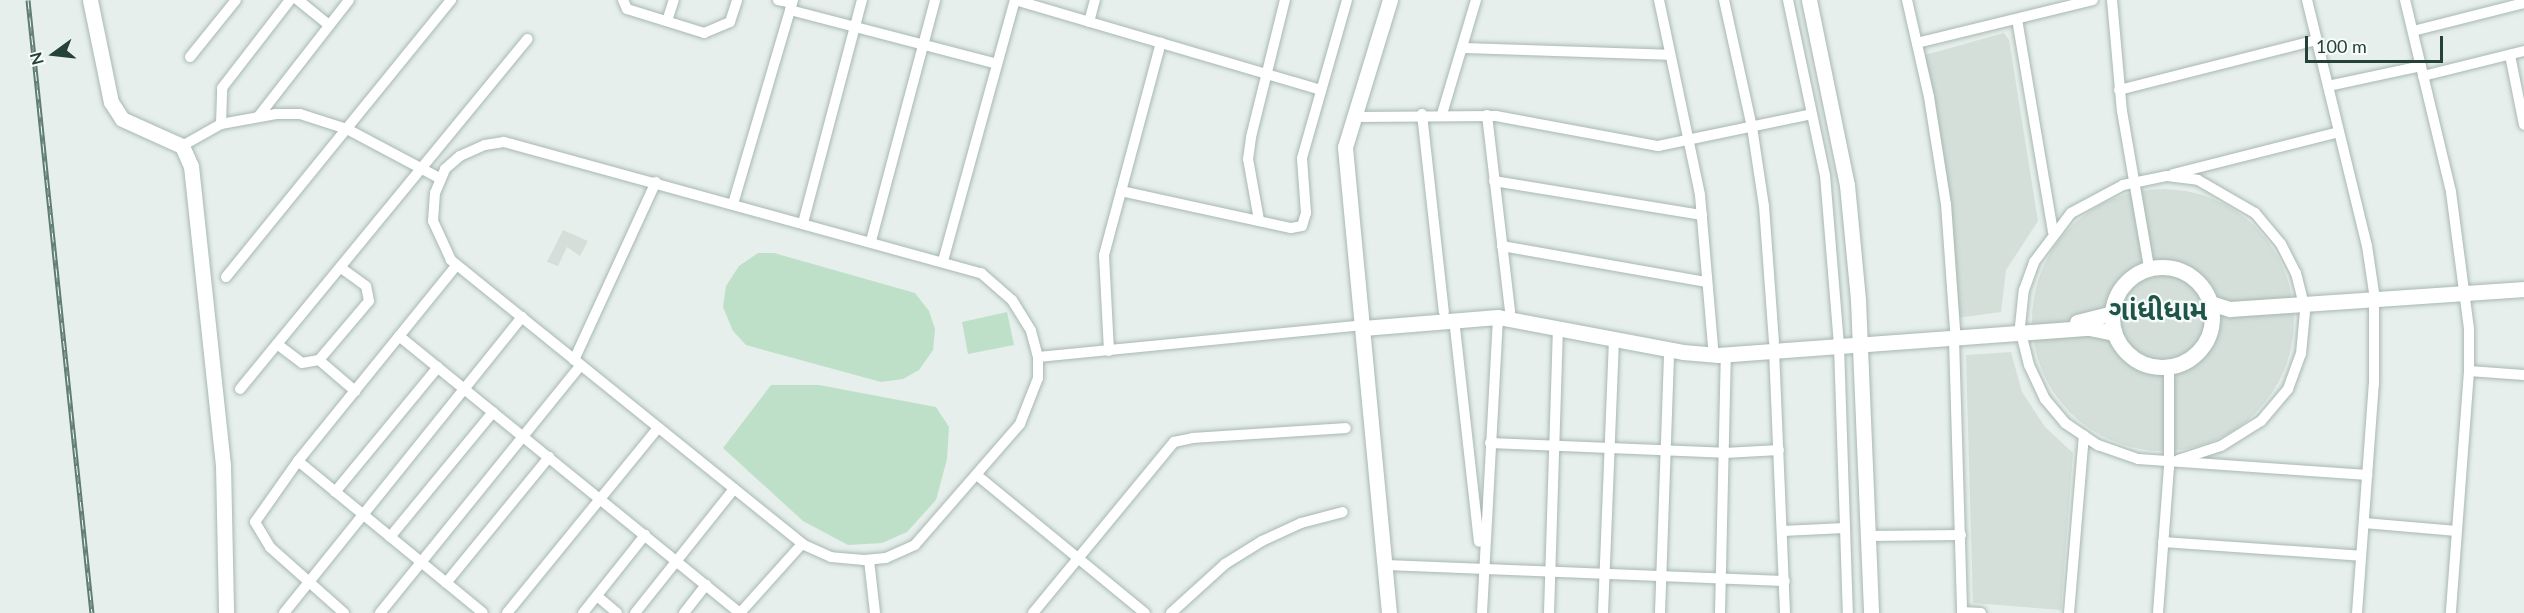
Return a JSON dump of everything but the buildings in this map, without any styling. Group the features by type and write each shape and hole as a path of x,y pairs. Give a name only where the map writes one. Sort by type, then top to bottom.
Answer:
{"street":[{"path":"90,0 111,102 122,120 182,146 191,166 223,465 226,613"},
{"path":"190,57 236,0"},
{"path":"221,124 222,88 290,0"},
{"path":"298,0 328,25"},
{"path":"258,117 349,0"},
{"path":"226,278 451,0"},
{"path":"623,0 627,9 704,33 713,32 730,21 736,0"},
{"path":"667,21 674,0"},
{"path":"778,0 855,27 997,64"},
{"path":"803,223 862,0"},
{"path":"871,241 935,0"},
{"path":"943,261 1015,0 1322,90"},
{"path":"1089,22 1095,0"},
{"path":"1259,219 1248,159 1265,74 1285,0"},
{"path":"1121,191 1259,219 1291,228 1306,222 1302,164 1347,0"},
{"path":"1389,613 1362,324 1346,185 1345,147 1390,0"},
{"path":"1442,114 1476,0"},
{"path":"1659,0 1702,215 1707,282 1720,350 1724,453 1720,613"},
{"path":"1724,0 1752,127 1764,206 1774,346 1785,613"},
{"path":"1788,0 1825,175 1839,342 1848,613"},
{"path":"1809,0 1847,185 1860,342 1871,613"},
{"path":"1907,0 1947,204 1954,335 1962,612 1981,613"},
{"path":"1917,43 2093,0"},
{"path":"2112,0 2120,90 2149,268"},
{"path":"2307,0 2367,246 2374,303 2374,384 2357,613"},
{"path":"2406,0 2451,192 2466,297 2469,371 2451,613"},
{"path":"2413,31 2524,3"},
{"path":"733,204 792,4"},
{"path":"2017,19 2053,232"},
{"path":"240,389 527,39"},
{"path":"2120,90 2317,40"},
{"path":"1109,351 1104,255 1161,43"},
{"path":"1462,48 1670,55"},
{"path":"2328,86 2524,51"},
{"path":"2510,55 2522,100 2524,125"},
{"path":"182,146 221,124 258,117 300,114 346,129 441,179"},
{"path":"1354,117 1422,114 1487,115 1550,123 1658,146 1812,114"},
{"path":"1422,114 1483,571"},
{"path":"1482,613 1490,443 1504,314 1502,246 1487,115"},
{"path":"2339,132 2135,182 2093,197 2071,213 2053,232 2034,262 2024,290 2020,330 2029,365 2045,399 2065,423 2098,446 2138,459 2367,475"},
{"path":"504,142 733,204 981,273 1012,300 1031,331 1038,357 1038,378 1020,424 978,476 915,545 886,558 869,560 831,557 802,544 457,265 438,239 433,220 435,193 445,169 460,156 484,145 504,142"},
{"path":"2167,176 2198,180 2255,213 2281,244 2296,273 2305,308 2301,354 2288,389 2261,421 2221,446 2169,462"},
{"path":"1494,181 1702,215"},
{"path":"380,613 523,436 577,363 656,182"},
{"path":"1502,246 1707,282"},
{"path":"344,613 306,582 261,537 255,522 298,461 457,265"},
{"path":"277,344 302,363 319,360 370,296 366,286 340,267"},
{"path":"2149,268 2176,268 2193,277 2210,303 2212,325 2202,348 2190,359 2169,367 2151,366 2132,357 2114,333 2112,313 2122,286 2149,268"},
{"path":"2212,325 2233,317 2305,308 2466,297 2524,289"},
{"path":"2466,297 2524,298"},
{"path":"2210,303 2230,309 2305,308"},
{"path":"2020,330 2091,321 2112,313"},
{"path":"1038,357 1449,315 1504,314 1720,350"},
{"path":"1504,314 1558,330 1669,350 1720,350 2020,330 2089,328 2114,333"},
{"path":"285,613 306,582 522,317"},
{"path":"1549,613 1558,330"},
{"path":"399,336 740,613 802,544"},
{"path":"1603,613 1614,339"},
{"path":"1660,613 1669,350"},
{"path":"319,360 355,391"},
{"path":"335,492 438,367"},
{"path":"2158,613 2169,462 2169,367"},
{"path":"2469,371 2524,375"},
{"path":"390,537 493,412"},
{"path":"507,613 658,428"},
{"path":"1033,613 1174,442 1193,438 1346,428"},
{"path":"2069,613 2084,436"},
{"path":"1490,443 1554,443 1724,453 1779,450"},
{"path":"446,583 549,457"},
{"path":"298,461 483,613"},
{"path":"978,476 1145,613"},
{"path":"635,613 734,489"},
{"path":"1171,613 1225,564 1262,542 1301,523 1343,512"},
{"path":"2364,523 2457,531"},
{"path":"1782,531 1845,528"},
{"path":"583,613 645,535"},
{"path":"1868,536 1961,535"},
{"path":"2163,542 2361,556"},
{"path":"869,560 875,613"},
{"path":"1385,565 1483,571 1550,570 1605,575 1785,581"},
{"path":"684,613 706,585"},
{"path":"597,596 617,613"}],"shaded area":[{"path":"2004,33 2009,40 2038,221 2006,270 2001,312 1956,318 1951,206 1925,55"},
{"path":"2163,189 2188,192 2213,199 2236,211 2264,237 2284,270 2291,295 2294,320 2291,345 2284,370 2272,393 2246,421 2213,441 2188,448 2163,451 2138,448 2113,441 2090,429 2062,403 2042,370 2035,345 2032,320 2035,295 2042,270 2054,247 2080,219 2113,199 2138,192"},
{"path":"563,230 588,241 580,256 567,247 558,266 547,262"},
{"path":"2011,352 2022,392 2045,427 2073,453 2061,610 1973,603 1966,355"}],"green space":[{"path":"758,253 774,253 915,293 929,311 935,329 933,350 919,370 903,379 881,382 746,345 733,331 723,307 726,286 739,266"},
{"path":"1007,312 1014,345 968,354 962,322"},
{"path":"771,385 819,385 936,407 949,427 947,459 936,500 907,532 882,543 848,545 803,521 723,448"}],"railway":[{"path":"28,0 92,613"}],"district":[{"name":"ગાંધીધામ","path":"2158,309"}]}
